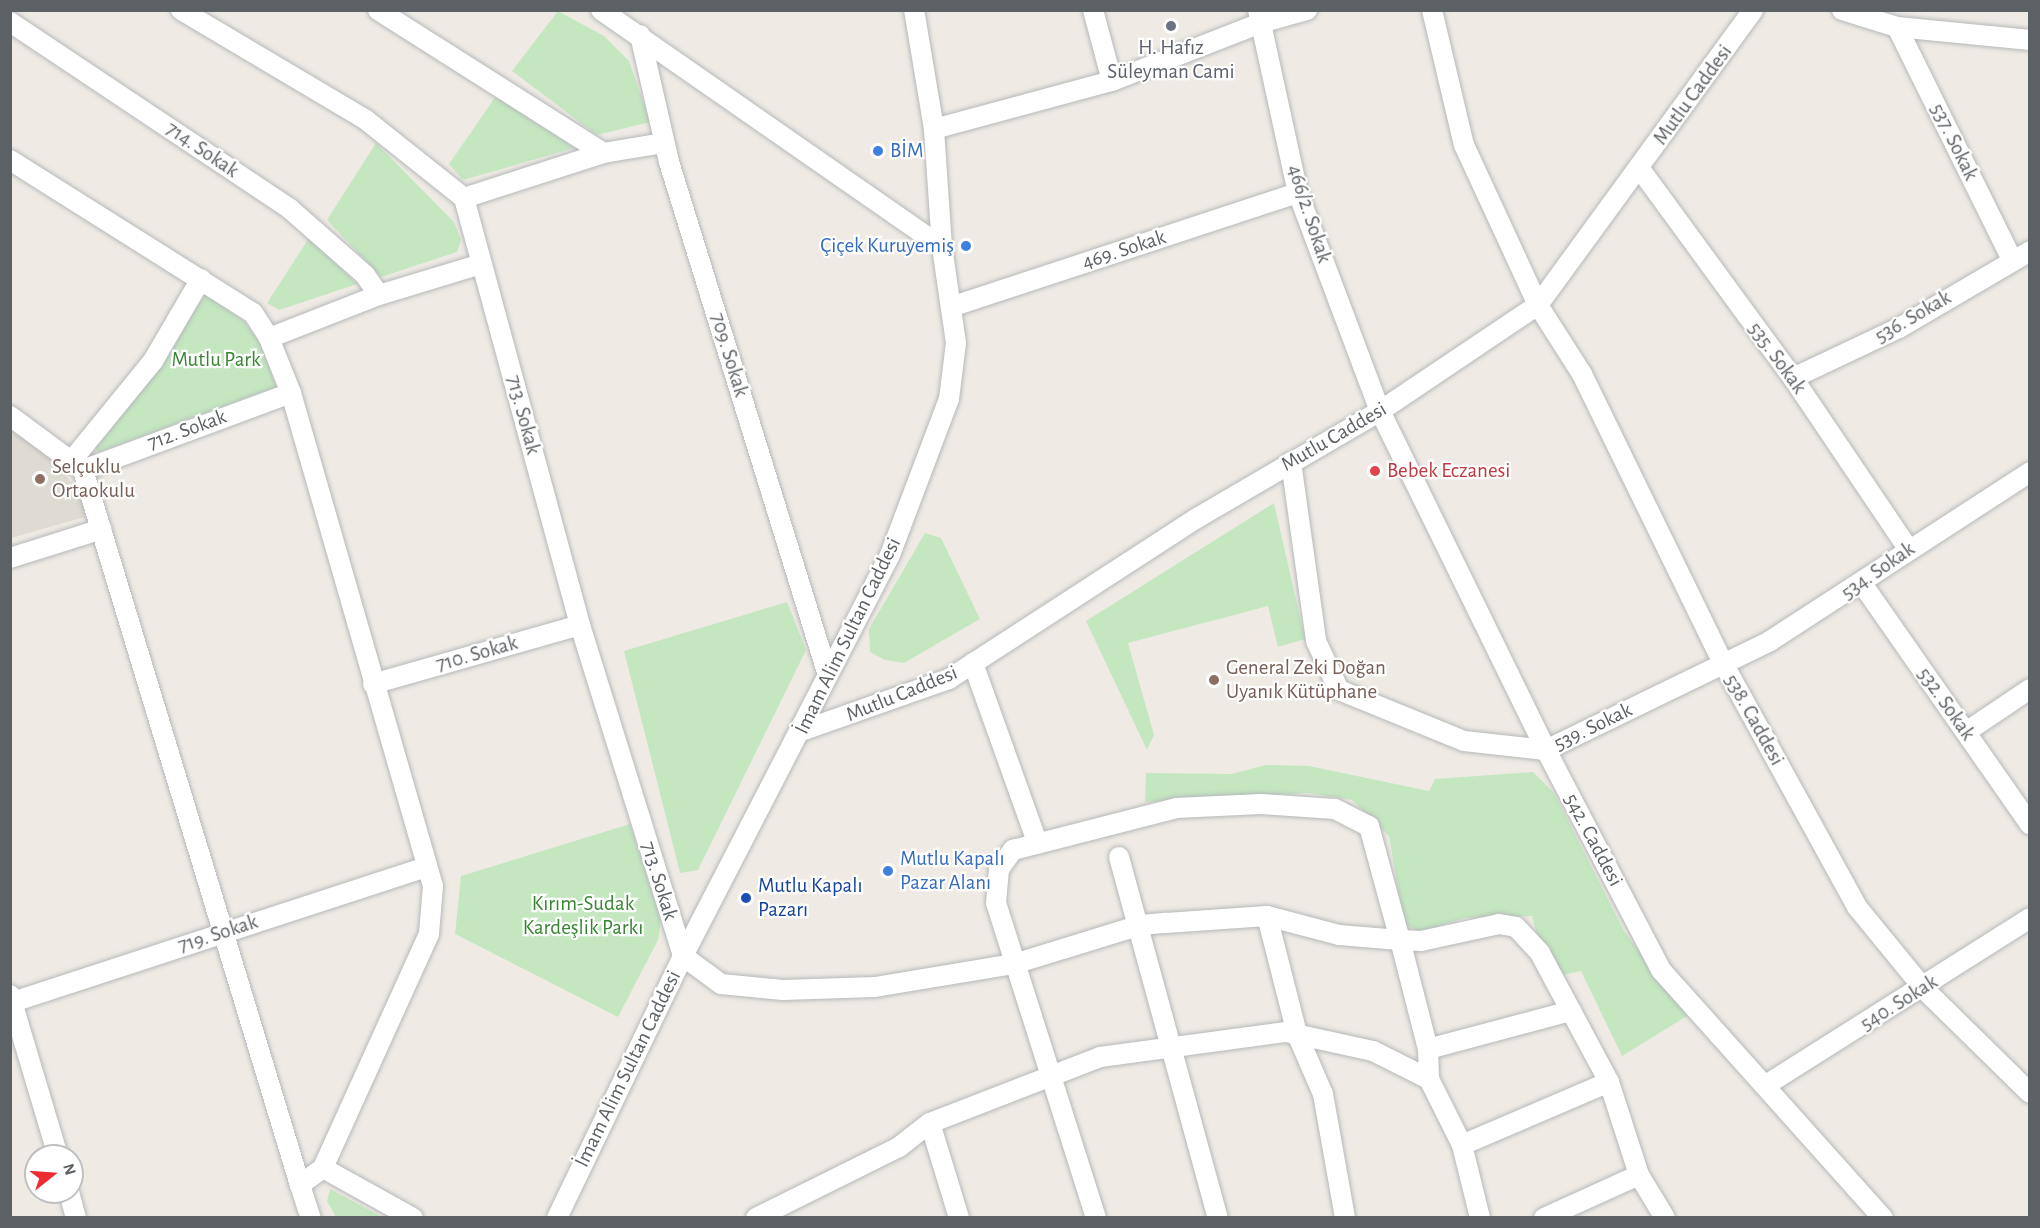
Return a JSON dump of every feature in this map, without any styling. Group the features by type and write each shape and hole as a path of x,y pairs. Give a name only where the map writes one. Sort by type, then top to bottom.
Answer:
{"street":[{"path":"181,10 366,120 464,198 603,153 664,143"},
{"path":"378,10 603,153"},
{"path":"601,10 942,247"},
{"name":"İmam Alim Sultan Caddesi","path":"557,1218 683,956 804,730 827,672 890,555 949,399 956,343 942,247 934,129 914,10"},
{"path":"1093,10 1112,81"},
{"path":"934,129 1112,81 1260,16 1307,10"},
{"name":"538. Caddesi","path":"1432,10 1464,145 1538,305 1582,374 1723,663 1857,907 1924,989 2030,1093"},
{"name":"Mutlu Caddesi","path":"804,730 949,679 1291,462 1380,411 1538,305 1640,170 1753,10"},
{"path":"1842,10 1897,27 2030,40"},
{"name":"466/2. Sokak","path":"1260,16 1298,193 1380,411"},
{"name":"714. Sokak","path":"10,22 290,208 366,275 379,295"},
{"name":"537. Sokak","path":"1897,27 2011,258"},
{"name":"709. Sokak","path":"640,35 664,143 827,672"},
{"path":"10,160 253,313 269,338 291,393 424,868 433,886 429,934 323,1168 300,1185"},
{"name":"535. Sokak","path":"1640,170 1793,378 1909,550"},
{"name":"469. Sokak","path":"951,307 1298,193"},
{"name":"713. Sokak","path":"464,198 580,625 683,956"},
{"name":"536. Sokak","path":"1793,378 1899,327 2011,258 2030,250"},
{"path":"269,338 379,295 481,264"},
{"path":"78,464 153,361 201,279"},
{"name":"712. Sokak","path":"78,464 291,393"},
{"name":"542. Caddesi","path":"1380,411 1546,750 1661,970 1766,1084 1883,1218"},
{"path":"10,416 78,464 102,529 221,933 310,1218"},
{"name":"539. Sokak","path":"1291,462 1316,641 1340,690 1464,741 1546,750 1723,663"},
{"name":"534. Sokak","path":"1723,663 1863,585 1909,550 2030,472"},
{"path":"10,558 102,529"},
{"name":"532. Sokak","path":"1863,585 2030,824"},
{"name":"710. Sokak","path":"373,684 580,625"},
{"path":"973,663 1037,842"},
{"path":"1966,732 2030,689"},
{"path":"1096,1218 996,903 999,869 1013,850 1037,842 1176,808 1261,804 1335,809 1369,826 1428,1049 1429,1079 1462,1145 1480,1218"},
{"path":"1119,857 1141,926 1170,1047 1218,1218"},
{"name":"719. Sokak","path":"12,998 424,868"},
{"path":"683,956 721,984 783,990 875,987 1014,964 1141,926 1267,916 1339,935 1421,941 1498,924 1516,927 1540,953 1609,1082 1639,1175 1665,1218"},
{"path":"1267,916 1297,1034 1323,1094 1346,1218"},
{"name":"540. Sokak","path":"1766,1084 1924,989 2030,918"},
{"path":"12,998 55,1144"},
{"path":"1428,1049 1571,1011"},
{"path":"756,1218 899,1147 930,1123 1049,1074 1100,1057 1170,1047 1297,1034 1373,1051 1429,1079"},
{"path":"1462,1145 1609,1082"},
{"path":"930,1123 959,1218"},
{"path":"323,1168 413,1218"},
{"path":"1544,1218 1639,1175"}],"shaded area":[{"name":"Selçuklu Ortaokulu","path":"11,430 57,463 81,496 85,517 11,538"}],"green space":[{"path":"558,11 604,36 629,61 650,122 597,135 512,71"},
{"path":"496,96 574,148 463,180 449,164"},
{"path":"376,143 454,222 461,240 457,252 381,277 327,220"},
{"path":"309,238 357,284 279,310 267,303"},
{"name":"Mutlu Park","path":"206,295 245,322 262,346 276,387 99,452 91,444"},
{"path":"1274,503 1305,639 1278,647 1268,606 1128,643 1154,735 1147,750 1086,621"},
{"path":"925,533 941,538 980,619 904,663 885,660 870,652 869,629"},
{"path":"787,602 806,650 698,870 680,873 624,651"},
{"path":"1266,765 1309,766 1429,791 1435,779 1533,772 1554,793 1624,931 1687,1016 1622,1056 1581,971 1562,975 1541,950 1532,916 1464,918 1420,932 1404,924 1389,836 1352,800 1309,793 1145,802 1146,773 1231,774"},
{"name":"Kırım-Sudak Kardeşlik Parkı","path":"630,824 661,921 658,940 618,1017 455,934 461,876"},
{"path":"330,1189 382,1217 336,1217 327,1201"}],"place":[{"name":"H. Hafız Süleyman Cami","path":"1171,26"},
{"name":"BİM","path":"878,151"},
{"name":"Çiçek Kuruyemiş","path":"966,246"},
{"name":"Bebek Eczanesi","path":"1375,471"},
{"name":"Selçuklu Ortaokulu","path":"40,479"},
{"name":"General Zeki Doğan Uyanık Kütüphane","path":"1214,680"},
{"name":"Mutlu Kapalı Pazar Alanı","path":"888,871"},
{"name":"Mutlu Kapalı Pazarı","path":"746,898"}]}
